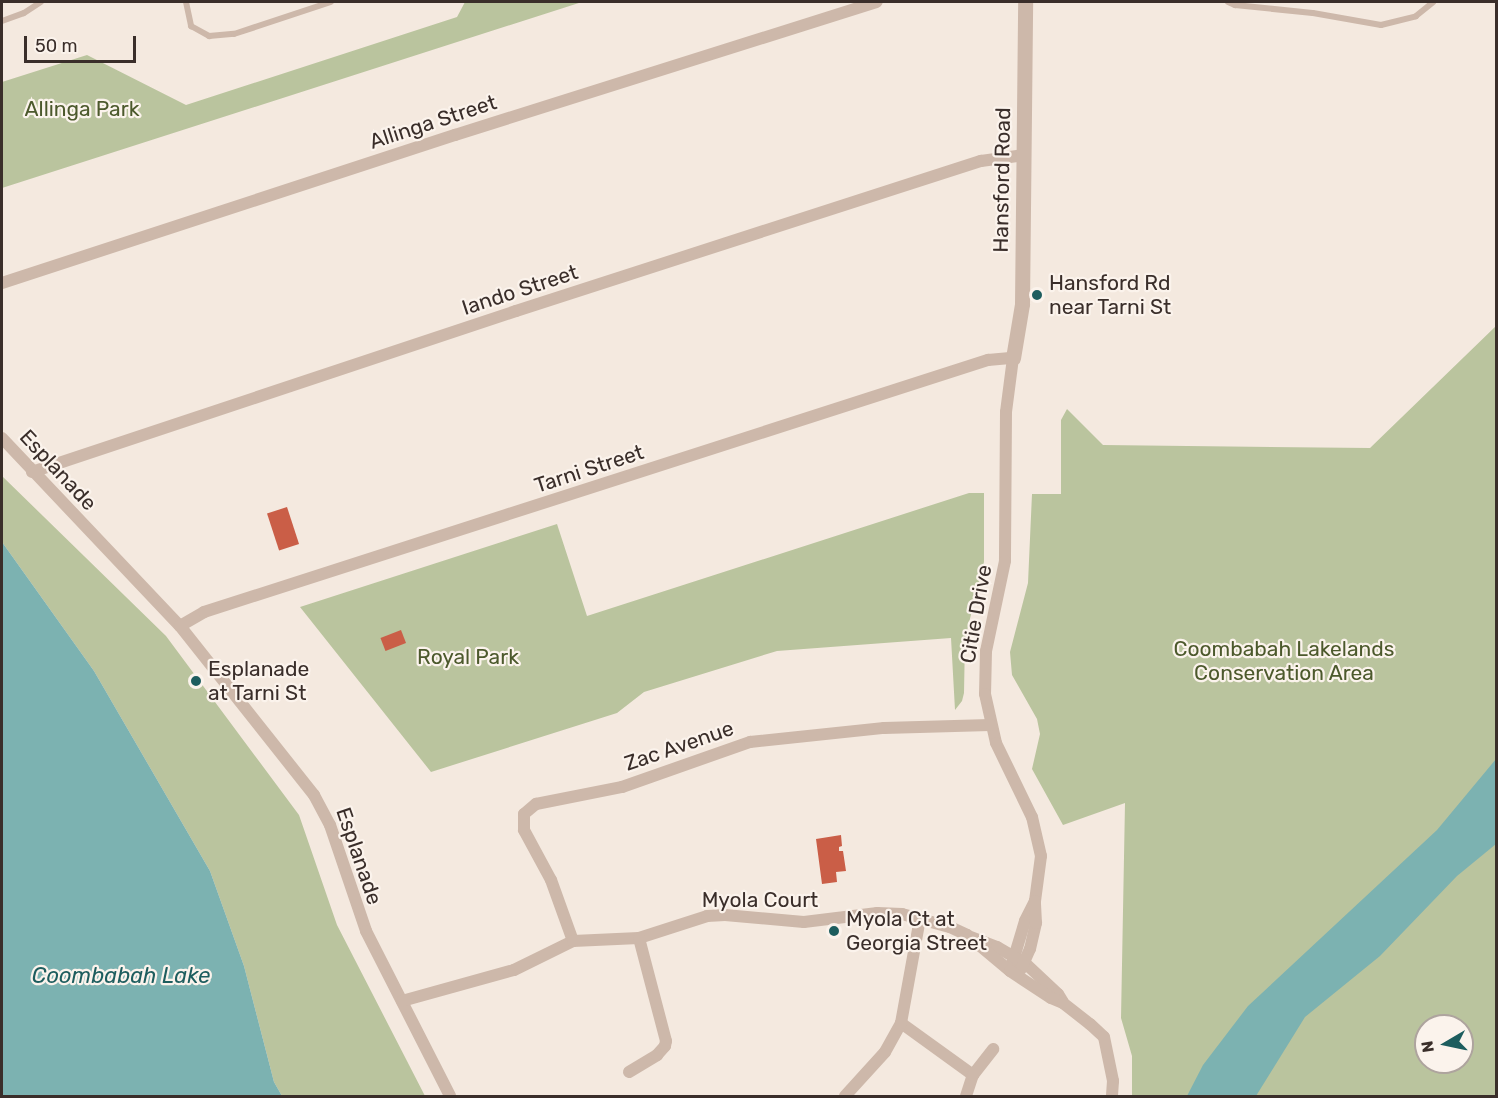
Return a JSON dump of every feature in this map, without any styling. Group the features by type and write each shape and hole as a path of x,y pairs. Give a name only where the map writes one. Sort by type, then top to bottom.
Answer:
{"street":[{"name":"Allinga Street","path":"2,283 455,135 878,2"},
{"name":"Hansford Road","path":"1013,358 1022,304 1025,2"},
{"name":"Iando Street","path":"32,472 970,165 995,158 1024,155"},
{"name":"Tarni Street","path":"180,626 204,612 988,360 1013,358"},
{"name":"Citie Drive","path":"1013,358 1006,426 1005,561 984,664 990,725 1001,755 1028,807 1038,834 1041,870 1035,901 1025,921 1019,960 1013,973"},
{"name":"Esplanade","path":"2,438 180,626 323,810 358,914 450,1096"},
{"name":"Zac Avenue","path":"573,941 551,880 524,830 524,814 536,804 622,787 750,742 884,728 990,725"},
{"name":"Myola Court","path":"402,1001 514,970 573,941 639,938 694,919 717,915 804,922 885,912 920,918 951,927 967,935 1013,973 1051,998 1064,1003 1104,1037 1113,1081 1112,1096"},
{"path":"845,1096 885,1053 901,1023 920,918"},
{"path":"967,935 1019,960 1059,994 1064,1003"},
{"path":"629,1072 657,1055 666,1041 639,938"},
{"path":"901,1023 973,1075"},
{"path":"966,1096 973,1075 993,1048"}],"lane":[{"path":"2,21 41,2"},
{"path":"186,2 191,26 209,36 234,34 304,5 331,2"},
{"path":"1228,2 1235,5 1313,13 1381,25 1416,16 1433,2"}],"green space":[{"name":"Allinga Park","path":"465,2 582,2 2,188 2,82 87,55 186,105 457,17"},
{"name":"Coombabah Lakelands Conservation Area","path":"1496,326 1496,1096 1132,1096 1132,1056 1121,1018 1125,803 1063,825 1032,769 1040,734 1037,719 1012,675 1010,652 1028,583 1032,494 1061,494 1061,420 1067,409 1103,445 1370,448"},
{"path":"2,476 166,636 299,815 337,925 425,1096 282,1096 274,1082 244,966 210,871 94,671 2,542"},
{"name":"Royal Park","path":"969,493 984,493 984,562 965,639 964,693 962,701 955,710 951,638 777,651 644,692 617,713 431,772 300,607 557,524 587,616"}],"water":[{"name":"Coombabah Lake","path":"2,542 94,671 210,871 244,966 274,1082 282,1096 2,1096"},
{"path":"1496,759 1496,844 1457,876 1380,956 1305,1017 1256,1096 1187,1096 1203,1065 1248,1006 1437,830"}],"building":[{"path":"287,507 299,544 279,551 267,513"},
{"path":"401,630 406,643 385,651 380,638"},
{"path":"841,835 842,846 839,847 839,851 843,851 846,871 836,872 837,882 822,884 816,839"}],"place":[{"name":"Hansford Rd near Tarni St","path":"1037,295"},
{"name":"Esplanade at Tarni St","path":"196,681"},
{"name":"Myola Ct at Georgia Street","path":"834,931"}]}
